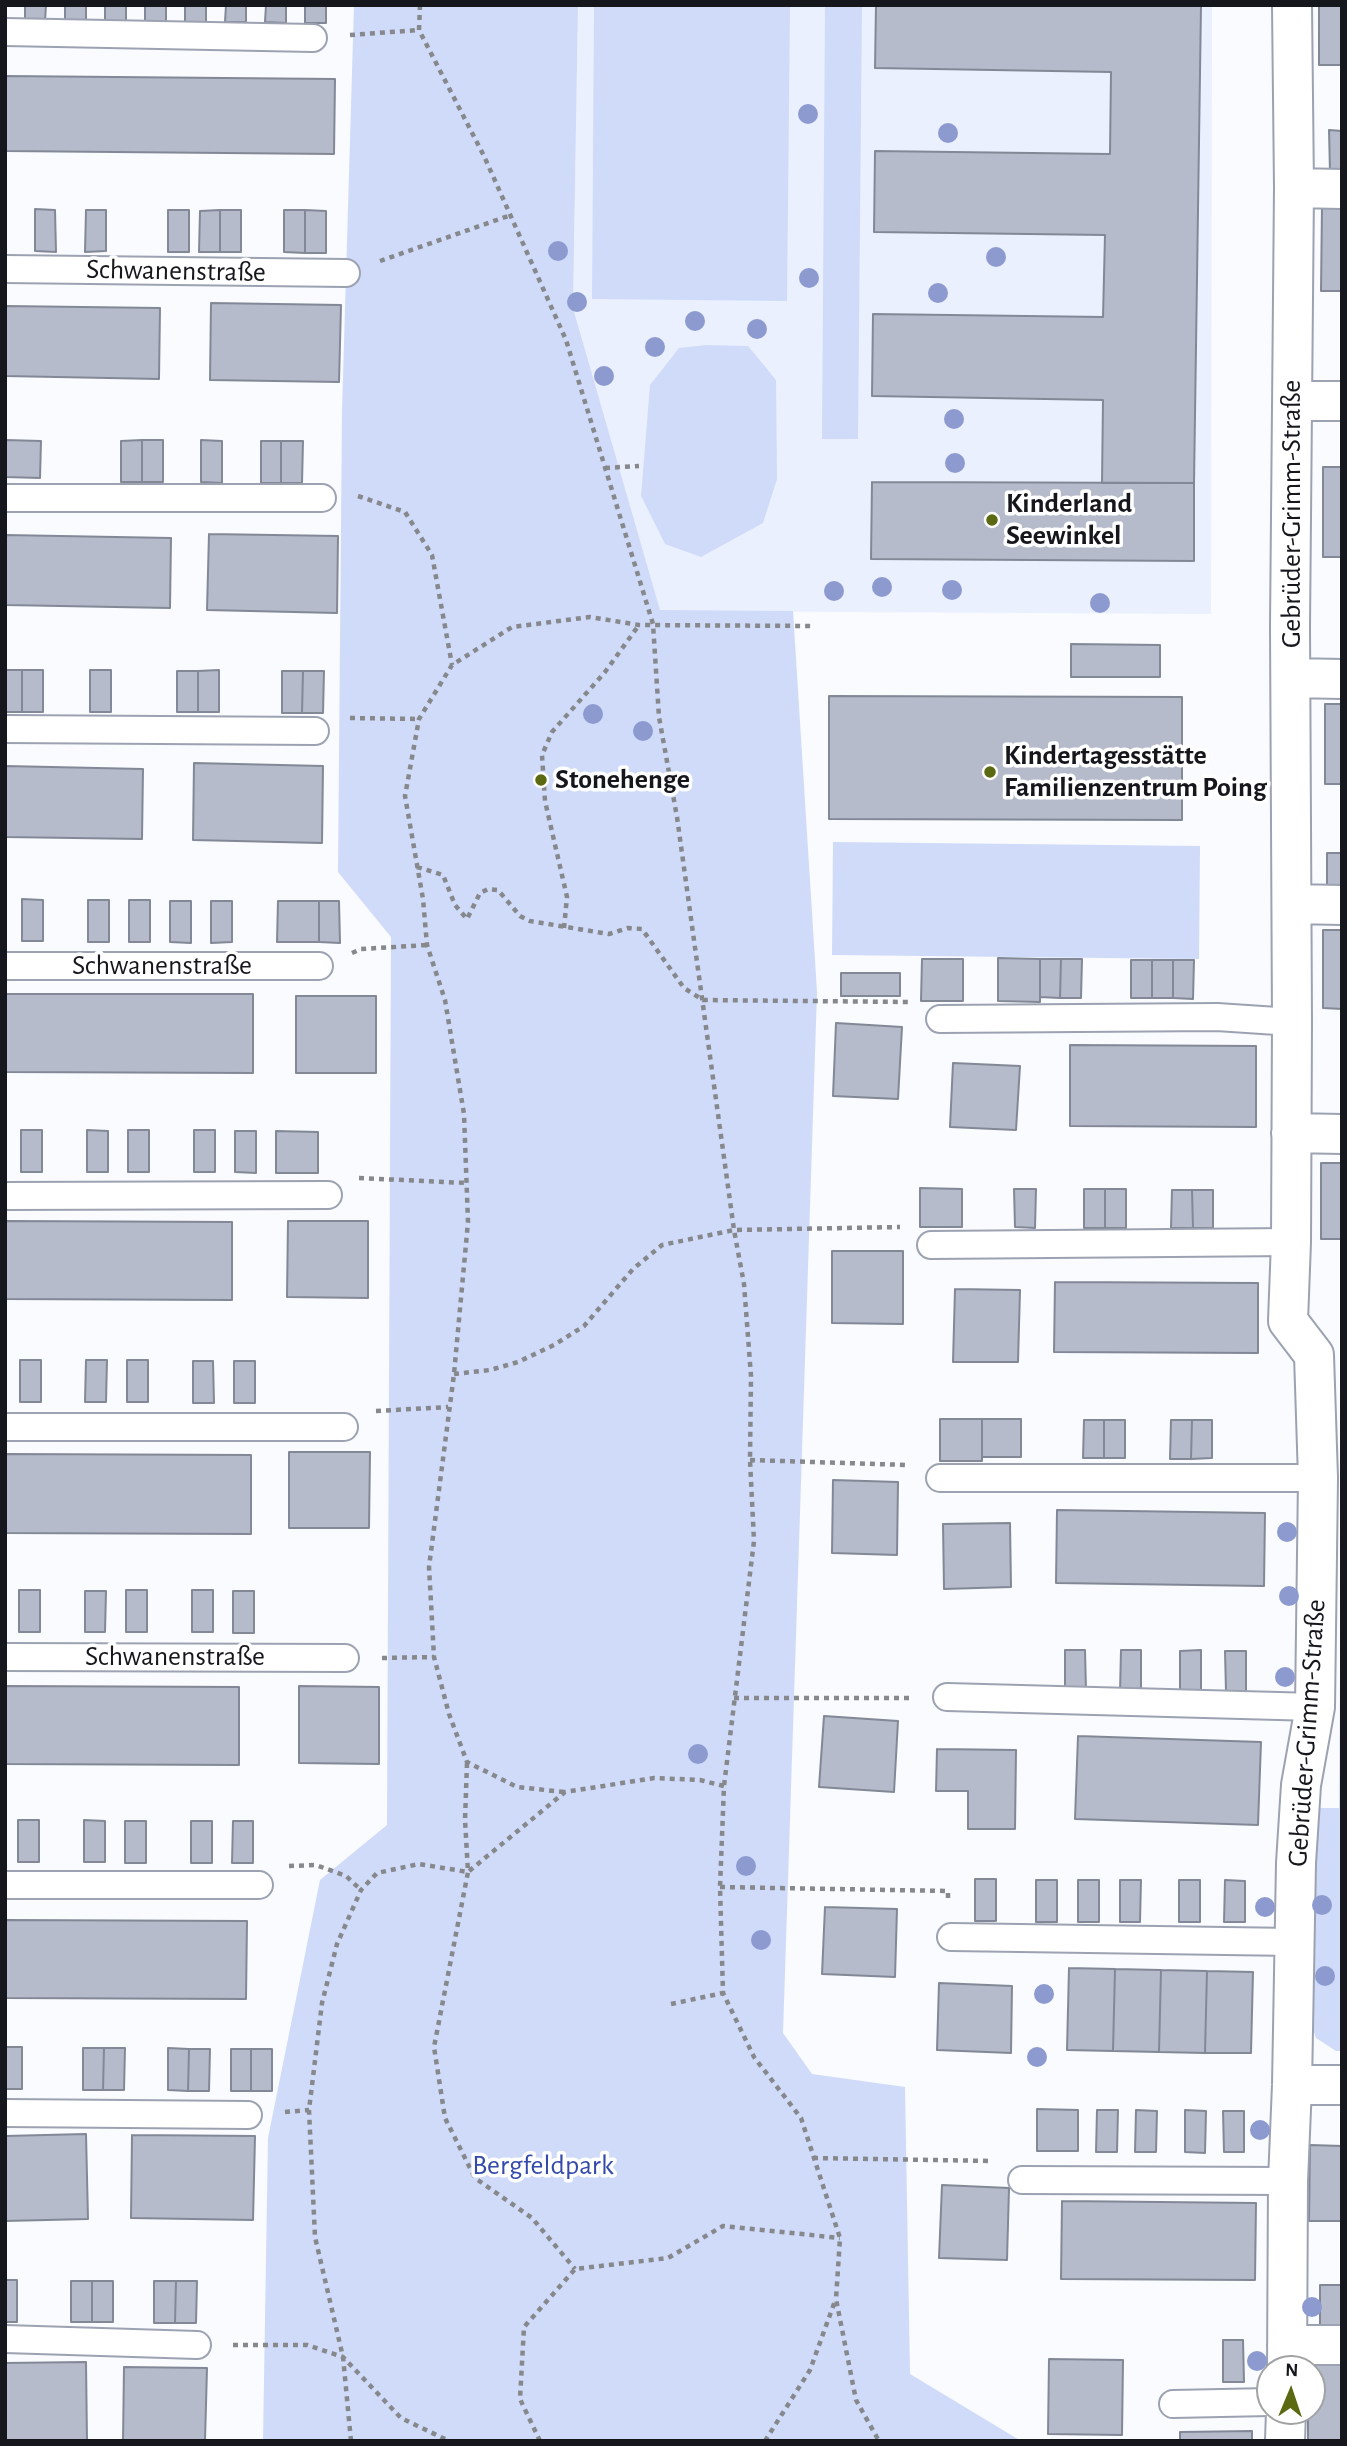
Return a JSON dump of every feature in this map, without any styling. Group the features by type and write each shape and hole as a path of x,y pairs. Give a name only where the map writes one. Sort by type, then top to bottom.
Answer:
{"street":[{"name":"Gebrüder-Grimm-Straße","path":"1287,2355 1294,1942 1301,1785 1315,1707 1318,1478 1328,1355 1288,1321 1292,1022 1292,5"},
{"path":"1294,188 1342,189"},
{"path":"1293,401 1342,401"},
{"path":"1292,678 1342,679"},
{"path":"1292,904 1342,905"},
{"path":"1291,1133 1342,1134"},
{"path":"1292,2085 1342,2085"},
{"path":"1296,2355 1342,2345"}],"lane":[{"path":"5,32 313,38"},
{"name":"Schwanenstraße","path":"5,269 346,273"},
{"path":"5,498 322,498"},
{"path":"5,729 315,731"},
{"name":"Schwanenstraße","path":"5,966 319,967"},
{"path":"940,1019 1217,1017 1292,1022"},
{"path":"5,1196 328,1195"},
{"path":"931,1245 1291,1242"},
{"path":"5,1427 345,1427"},
{"path":"940,1478 1318,1478"},
{"name":"Schwanenstraße","path":"5,1657 345,1658"},
{"path":"947,1698 1315,1707"},
{"path":"5,1885 259,1885"},
{"path":"951,1937 1294,1942"},
{"path":"5,2113 248,2115"},
{"path":"1022,2180 1288,2181"},
{"path":"5,2339 197,2345"},
{"path":"1173,2404 1256,2402"}],"path":[{"path":"420,5 419,30 484,156 566,340 653,624 659,717 677,817 734,1230 744,1284 751,1376 750,1460 754,1541 724,1786 720,1887 723,1993 754,2057 801,2118 840,2238 836,2299 856,2400 879,2441"},
{"path":"313,38 419,30"},
{"path":"346,273 511,215"},
{"path":"605,467 639,466"},
{"path":"322,498 360,495 405,512 432,555 452,665"},
{"path":"575,2269 532,2218 475,2178 445,2118 434,2047 468,1872 465,1819 467,1762 449,1714 434,1657 429,1567 454,1374 468,1222 464,1114 445,1000 427,945 405,796 419,719 452,665 512,627 590,618 639,625 814,626"},
{"path":"564,928 567,897 545,801 542,755 552,732 605,671 639,625"},
{"path":"315,731 340,718 419,719"},
{"path":"417,867 443,875 454,905 467,919 480,893 488,889 498,890 520,916 530,921 609,934 628,928 642,929 684,988 703,1000 924,1002 940,1019"},
{"path":"319,967 361,949 427,945"},
{"path":"328,1195 360,1177 467,1183"},
{"path":"454,1374 490,1370 519,1362 554,1346 584,1326 633,1269 662,1245 734,1230 898,1226 931,1245"},
{"path":"345,1427 360,1412 448,1407"},
{"path":"750,1460 921,1465 940,1478"},
{"path":"345,1658 434,1657"},
{"path":"734,1698 947,1698"},
{"path":"467,1762 517,1787 565,1792 654,1778 699,1780 724,1786"},
{"path":"351,2441 343,2357 315,2237 309,2110 322,2003 337,1944 361,1890 377,1873 419,1864 468,1872 565,1792"},
{"path":"259,1885 275,1867 316,1865 346,1876 361,1890"},
{"path":"720,1887 948,1891 951,1937"},
{"path":"671,2004 723,1993"},
{"path":"813,2158 1006,2161 1022,2180"},
{"path":"540,2441 520,2399 524,2327 575,2269 668,2258 723,2226 840,2238"},
{"path":"765,2441 810,2370 836,2299"},
{"path":"197,2345 307,2345 343,2357 401,2418 449,2441"}],"shaded area":[{"path":"578,5 1212,5 1211,614 660,611 573,308"}],"green space":[{"name":"Bergfeldpark","path":"354,5 578,5 573,308 660,610 793,611 817,992 783,2033 812,2074 905,2087 910,2374 1021,2441 263,2441 268,2138 320,1880 387,1825 391,937 338,872 342,411"},
{"path":"594,5 790,5 787,301 592,299"},
{"path":"825,5 862,5 858,439 822,439"},
{"path":"706,345 748,346 776,380 777,479 763,523 701,557 665,544 641,496 650,385 679,348"},
{"path":"833,842 1200,846 1199,959 832,955"},
{"path":"1342,1398 1342,2051 1336,2051 1316,2038 1311,2024 1311,1808 1339,1808"}],"building":[{"path":"25,5 46,5 45,21 25,21"},
{"path":"65,5 86,5 86,22 65,21"},
{"path":"105,5 126,5 126,22 105,22"},
{"path":"145,5 166,5 166,22 145,22"},
{"path":"185,5 206,5 206,22 185,22"},
{"path":"226,5 246,5 246,22 225,22"},
{"path":"266,5 286,5 286,23 265,22"},
{"path":"305,5 326,5 326,23 305,23"},
{"path":"876,5 1201,5 1194,483 1102,483 1103,400 872,396 873,314 1103,317 1105,235 874,232 875,151 1110,154 1111,72 875,68"},
{"path":"1319,5 1342,5 1342,65 1319,65"},
{"path":"5,76 335,79 334,154 5,151"},
{"path":"1329,130 1342,131 1342,172 1330,172"},
{"path":"1322,206 1342,207 1342,291 1321,291"},
{"path":"35,209 55,210 56,252 35,251"},
{"path":"86,210 106,210 106,251 85,252"},
{"path":"168,210 189,210 189,252 168,252"},
{"path":"220,210 220,252 199,252 200,211"},
{"path":"220,210 241,210 241,252 220,252"},
{"path":"284,210 305,210 305,253 284,252"},
{"path":"305,210 326,211 326,253 305,253"},
{"path":"211,303 341,305 339,382 210,380"},
{"path":"5,306 160,308 159,379 5,376"},
{"path":"5,440 41,441 40,478 5,477"},
{"path":"142,440 163,440 163,482 142,482"},
{"path":"142,440 142,482 121,482 121,441"},
{"path":"201,440 222,441 222,483 201,482"},
{"path":"261,441 281,441 281,483 261,483"},
{"path":"281,441 303,441 302,483 281,483"},
{"path":"1323,467 1342,467 1342,557 1323,557"},
{"path":"872,482 1194,483 1194,561 871,559"},
{"path":"209,534 338,536 337,613 207,610"},
{"path":"5,535 171,538 170,608 5,605"},
{"path":"1071,644 1160,645 1160,677 1071,677"},
{"path":"5,670 22,670 22,712 5,712"},
{"path":"22,670 43,670 43,712 22,712"},
{"path":"90,670 111,670 111,712 90,712"},
{"path":"219,670 219,712 198,712 198,671"},
{"path":"177,671 198,671 198,712 177,712"},
{"path":"282,671 303,671 302,713 282,713"},
{"path":"303,671 324,671 323,713 302,713"},
{"path":"829,696 1182,697 1182,820 829,819"},
{"path":"1325,704 1342,704 1342,784 1325,784"},
{"path":"194,763 323,766 322,843 193,840"},
{"path":"5,766 143,769 142,839 5,837"},
{"path":"1327,853 1342,853 1342,891 1327,891"},
{"path":"22,899 43,900 43,941 22,941"},
{"path":"88,900 109,900 109,942 88,942"},
{"path":"129,900 150,900 150,942 129,942"},
{"path":"170,901 191,901 191,943 170,942"},
{"path":"211,901 232,901 232,942 211,943"},
{"path":"278,901 319,901 319,942 277,942"},
{"path":"319,901 339,901 340,943 319,942"},
{"path":"1323,930 1342,930 1342,1009 1323,1008"},
{"path":"998,958 1040,959 1040,1002 998,1001"},
{"path":"922,959 963,959 963,1001 921,1001"},
{"path":"1040,959 1061,959 1060,998 1040,997"},
{"path":"1061,959 1082,959 1081,998 1060,998"},
{"path":"1131,960 1152,960 1152,998 1131,998"},
{"path":"1152,960 1173,960 1173,998 1152,998"},
{"path":"1173,960 1194,960 1193,999 1173,998"},
{"path":"841,973 900,973 900,996 841,996"},
{"path":"5,994 253,994 253,1073 5,1072"},
{"path":"296,996 376,996 376,1073 296,1073"},
{"path":"836,1023 902,1027 898,1099 833,1096"},
{"path":"1070,1045 1256,1046 1256,1127 1070,1126"},
{"path":"953,1063 1020,1066 1016,1130 950,1127"},
{"path":"21,1130 42,1130 42,1172 21,1172"},
{"path":"87,1130 108,1131 108,1172 87,1172"},
{"path":"128,1130 149,1130 149,1172 128,1172"},
{"path":"194,1130 215,1130 215,1172 194,1172"},
{"path":"235,1131 256,1131 256,1173 235,1172"},
{"path":"276,1131 318,1132 318,1173 276,1173"},
{"path":"1321,1163 1342,1163 1342,1239 1321,1239"},
{"path":"920,1188 962,1189 962,1227 920,1227"},
{"path":"1014,1189 1036,1189 1035,1228 1015,1227"},
{"path":"1084,1189 1105,1189 1105,1228 1084,1228"},
{"path":"1105,1189 1126,1189 1126,1228 1105,1228"},
{"path":"1172,1190 1192,1190 1193,1228 1171,1228"},
{"path":"1192,1190 1213,1190 1213,1228 1193,1228"},
{"path":"5,1221 232,1222 232,1300 5,1299"},
{"path":"288,1221 368,1221 368,1298 287,1297"},
{"path":"832,1251 903,1251 903,1324 832,1323"},
{"path":"1055,1282 1258,1283 1258,1353 1054,1352"},
{"path":"955,1289 1020,1290 1018,1362 953,1362"},
{"path":"20,1360 41,1360 41,1402 20,1402"},
{"path":"86,1360 107,1360 106,1402 85,1402"},
{"path":"127,1360 148,1360 148,1402 127,1402"},
{"path":"193,1361 213,1361 214,1403 193,1403"},
{"path":"234,1361 255,1361 255,1403 234,1403"},
{"path":"940,1419 982,1419 982,1461 940,1461"},
{"path":"982,1419 1021,1419 1021,1457 982,1457"},
{"path":"1084,1420 1104,1420 1104,1458 1083,1458"},
{"path":"1104,1420 1125,1420 1125,1458 1104,1458"},
{"path":"1171,1420 1192,1420 1191,1459 1170,1459"},
{"path":"1192,1420 1212,1420 1212,1458 1191,1459"},
{"path":"289,1452 370,1452 369,1528 289,1528"},
{"path":"5,1454 251,1455 251,1534 5,1533"},
{"path":"833,1480 898,1482 897,1555 832,1553"},
{"path":"1057,1510 1265,1513 1264,1586 1056,1583"},
{"path":"1010,1523 1011,1587 944,1589 943,1524"},
{"path":"19,1590 40,1590 40,1632 19,1632"},
{"path":"126,1590 147,1590 147,1632 126,1632"},
{"path":"192,1590 213,1590 213,1632 192,1632"},
{"path":"85,1591 106,1591 105,1632 85,1632"},
{"path":"233,1591 254,1591 254,1633 233,1633"},
{"path":"1065,1650 1085,1650 1086,1691 1065,1692"},
{"path":"1121,1650 1141,1650 1141,1692 1120,1692"},
{"path":"1201,1650 1201,1692 1180,1692 1180,1651"},
{"path":"1225,1651 1246,1651 1246,1692 1226,1692"},
{"path":"5,1686 239,1687 239,1765 5,1764"},
{"path":"299,1686 379,1687 379,1764 299,1763"},
{"path":"824,1716 898,1721 894,1792 819,1787"},
{"path":"1078,1736 1261,1742 1258,1825 1075,1819"},
{"path":"937,1749 1016,1750 1015,1829 968,1829 968,1791 936,1791"},
{"path":"18,1820 39,1820 39,1862 18,1862"},
{"path":"84,1820 105,1821 105,1862 84,1862"},
{"path":"125,1821 146,1821 146,1863 125,1863"},
{"path":"191,1821 212,1821 212,1863 191,1863"},
{"path":"233,1821 253,1821 253,1863 232,1863"},
{"path":"975,1879 996,1879 996,1921 975,1921"},
{"path":"1036,1880 1057,1880 1057,1922 1036,1922"},
{"path":"1078,1880 1099,1880 1099,1922 1078,1922"},
{"path":"1120,1880 1141,1880 1140,1922 1120,1922"},
{"path":"1179,1880 1200,1880 1200,1922 1179,1922"},
{"path":"1225,1880 1245,1881 1245,1922 1224,1922"},
{"path":"825,1907 897,1909 895,1977 822,1974"},
{"path":"5,1920 247,1921 246,1999 5,1998"},
{"path":"1069,1968 1115,1969 1113,2051 1067,2050"},
{"path":"1115,1969 1161,1970 1159,2052 1113,2051"},
{"path":"1161,1970 1207,1971 1205,2053 1159,2052"},
{"path":"1207,1971 1253,1972 1251,2053 1205,2053"},
{"path":"939,1983 1012,1986 1011,2053 937,2050"},
{"path":"5,2047 22,2047 22,2089 5,2089"},
{"path":"83,2048 104,2048 103,2090 83,2090"},
{"path":"104,2048 125,2048 124,2090 103,2090"},
{"path":"168,2048 189,2049 188,2091 168,2090"},
{"path":"189,2049 210,2049 209,2091 188,2091"},
{"path":"231,2049 251,2049 251,2091 231,2091"},
{"path":"251,2049 272,2049 272,2091 251,2091"},
{"path":"1037,2109 1078,2110 1078,2151 1037,2151"},
{"path":"1097,2110 1118,2110 1117,2152 1096,2152"},
{"path":"1136,2110 1157,2111 1156,2152 1135,2152"},
{"path":"1185,2110 1206,2111 1205,2153 1185,2152"},
{"path":"1223,2111 1244,2111 1244,2152 1224,2152"},
{"path":"86,2134 88,2219 5,2221 5,2136"},
{"path":"132,2135 255,2136 253,2220 131,2218"},
{"path":"1310,2145 1342,2146 1342,2221 1309,2221"},
{"path":"942,2185 1009,2188 1007,2260 939,2258"},
{"path":"1062,2201 1256,2203 1255,2280 1061,2279"},
{"path":"5,2280 17,2280 17,2322 5,2322"},
{"path":"71,2281 92,2281 92,2322 71,2322"},
{"path":"92,2281 113,2281 113,2322 92,2322"},
{"path":"154,2281 176,2281 175,2323 154,2323"},
{"path":"176,2281 197,2281 196,2323 175,2323"},
{"path":"1320,2285 1342,2285 1342,2327 1320,2327"},
{"path":"1223,2340 1243,2340 1244,2382 1223,2382"},
{"path":"1049,2359 1123,2360 1122,2435 1048,2434"},
{"path":"86,2362 87,2441 5,2441 5,2363"},
{"path":"1326,2364 1342,2364 1342,2441 1308,2441 1308,2425 1326,2425"},
{"path":"124,2367 207,2368 205,2441 123,2441"},
{"path":"1252,2431 1252,2441 1180,2441 1180,2432"}],"place":[{"name":"Kinderland Seewinkel","path":"992,520"},
{"name":"Kindertagesstätte Familienzentrum Poing","path":"990,772"},
{"name":"Stonehenge","path":"541,780"}]}
